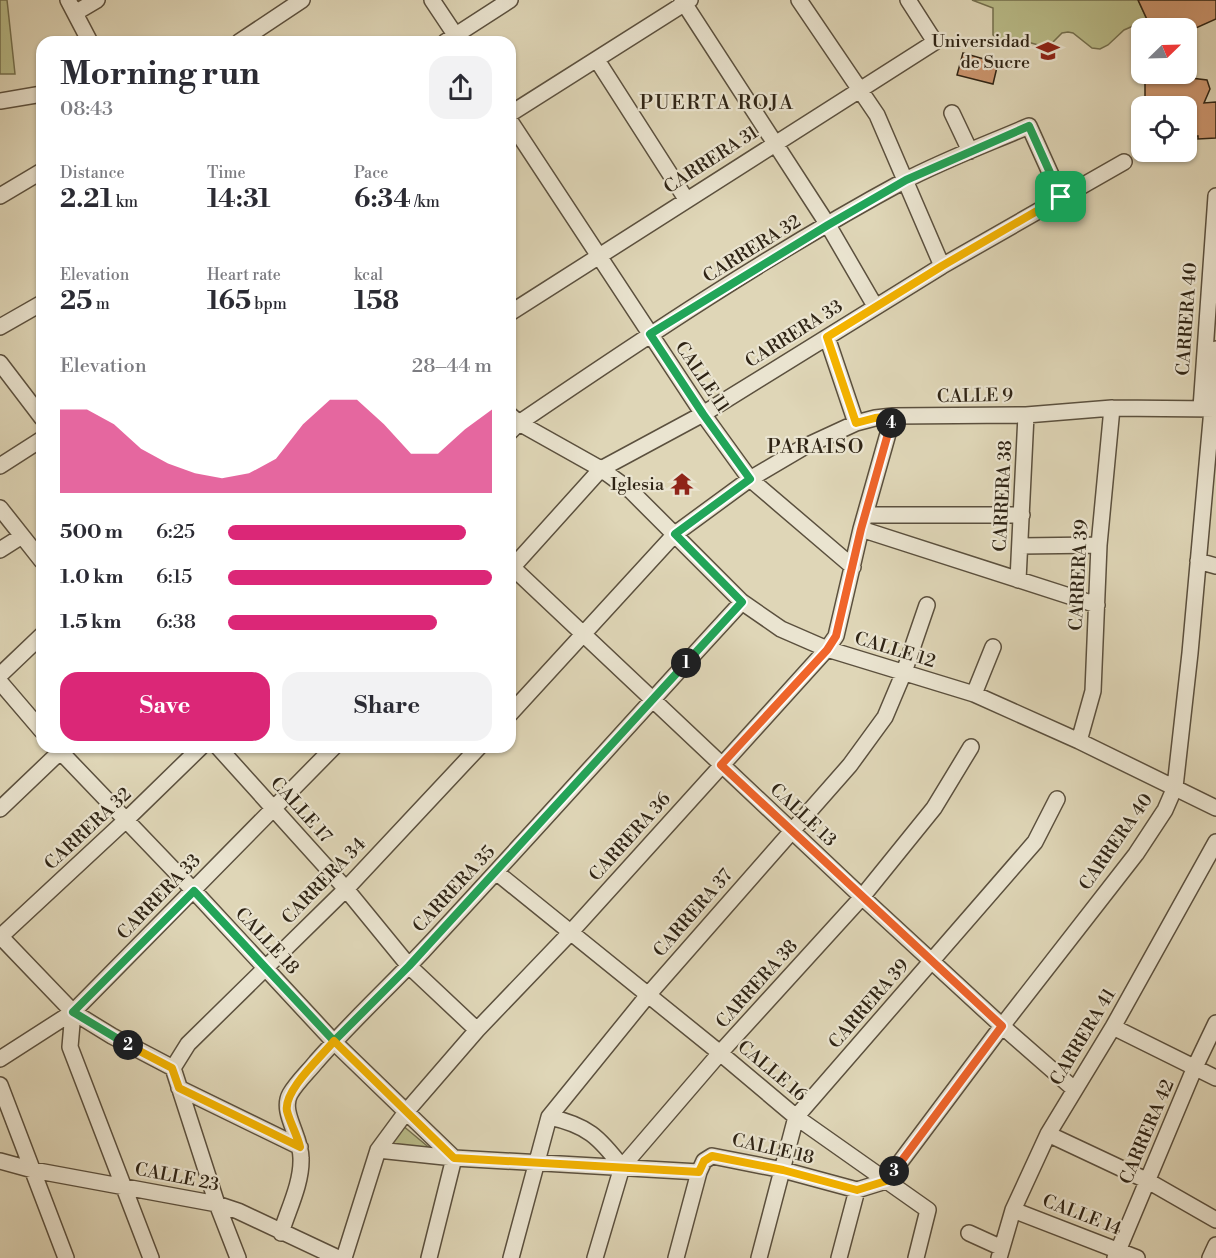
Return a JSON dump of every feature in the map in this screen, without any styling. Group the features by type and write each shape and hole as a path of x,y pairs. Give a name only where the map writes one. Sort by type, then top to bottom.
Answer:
{"street":[{"path":"87,36 72,6 97,0"},
{"path":"249,36 302,0"},
{"path":"432,0 451,36"},
{"path":"459,36 510,0"},
{"path":"799,0 877,115 942,266"},
{"name":"CARRERA 31","path":"516,303 599,256 935,42 908,0"},
{"path":"516,110 685,1 828,225 875,306"},
{"path":"597,60 686,199"},
{"path":"0,101 36,95"},
{"path":"952,113 970,152"},
{"name":"CARRERA 32","path":"516,421 650,334 906,180 1029,126 1061,197"},
{"name":"CALLE 11","path":"516,130 703,414 750,479 853,567"},
{"name":"CARRERA 33","path":"516,562 601,469 703,414 875,306 1124,162"},
{"path":"0,196 36,175"},
{"name":"CARRERA 40","path":"1210,409 1216,196"},
{"path":"0,327 36,306"},
{"path":"827,337 856,423"},
{"name":"CARRERA 40","path":"886,1181 1002,1026 1136,854 1165,810 1175,787 1198,561 1216,349"},
{"path":"0,363 36,410"},
{"name":"CALLE 9","path":"750,479 804,447 856,423 875,418 1026,414 1112,408 1210,409"},
{"name":"CARRERA 39","path":"1079,741 1093,691 1099,545 1112,408"},
{"name":"CARRERA 38","path":"1018,580 1026,414"},
{"name":"CARRERA 36","path":"344,1258 378,1150 406,1112 477,1030 570,933 827,650 841,622 863,522 893,416"},
{"name":"CALLE 12","path":"516,425 601,469 631,491 742,602 781,629 827,650 974,694 1079,741 1216,808"},
{"path":"0,466 36,443"},
{"path":"516,708 675,534 750,479"},
{"path":"0,508 36,554"},
{"path":"863,522 1022,515"},
{"path":"863,522 1018,580 1097,605"},
{"path":"0,550 22,536"},
{"path":"1020,546 1099,545"},
{"path":"1198,561 1216,566"},
{"name":"CALLE 13","path":"516,573 653,698 862,897 1074,1089"},
{"name":"CARRERA 35","path":"281,1233 300,1172 300,1147 286,1102 291,1092 334,1041 409,966 742,602"},
{"name":"CARRERA 37","path":"511,1258 549,1117 648,995 850,765 885,717 904,672 927,605"},
{"path":"0,675 36,641"},
{"path":"974,694 993,647"},
{"path":"0,682 36,724"},
{"name":"CARRERA 38","path":"595,1258 622,1167 720,1053 862,897 934,808 971,747"},
{"path":"0,809 56,753"},
{"name":"CALLE 18","path":"64,753 334,1041 454,1158"},
{"name":"CARRERA 32","path":"0,937 195,753"},
{"name":"CALLE 17","path":"223,753 346,889 409,966 477,1030"},
{"name":"CARRERA 33","path":"0,1059 73,1012 328,753"},
{"name":"CARRERA 34","path":"172,1068 188,1044 346,889 473,753"},
{"name":"CARRERA 39","path":"759,1258 796,1117 1035,842 1058,799"},
{"name":"CARRERA 41","path":"1001,1253 1013,1210 1048,1134 1113,1027 1216,842"},
{"name":"CALLE 16","path":"496,872 796,1117 928,1210 916,1258"},
{"path":"0,937 73,1012 172,1068 217,1204 238,1258"},
{"path":"73,1012 70,1047 151,1258"},
{"name":"CARRERA 42","path":"1117,1254 1195,1067 1216,1023"},
{"path":"1113,1027 1216,1078"},
{"path":"0,1085 66,1258"},
{"path":"179,1088 300,1147"},
{"path":"549,1117 573,1123 590,1131 609,1149 622,1167"},
{"path":"1048,1134 1148,1181 1216,1220"},
{"path":"378,1150 454,1158 699,1172 676,1258"},
{"name":"CALLE 18","path":"699,1172 704,1161 712,1156 783,1170 857,1190"},
{"path":"429,1258 454,1158"},
{"name":"CALLE 23","path":"0,1161 33,1170 217,1204 238,1211 338,1258"},
{"path":"839,1258 857,1190 886,1181"},
{"name":"CALLE 14","path":"1013,1210 1117,1254 1137,1258"},
{"path":"969,1233 1001,1253"},
{"path":"1210,1258 1216,1245"}],"green space":[{"path":"0,0 7,0 15,74 0,74"},
{"path":"972,0 1138,0 1146,18 1131,18 1131,27 1100,49 1092,48 1073,33 1068,32 1062,33 1052,43 1042,46 1024,41 1009,46 993,35 993,8"},
{"path":"402,1125 432,1150 386,1145"}],"building":[{"path":"1138,0 1216,0 1216,19 1197,28 1197,18 1146,18"},
{"path":"963,53 998,63 993,84 957,75"},
{"path":"1197,79 1207,80 1210,89 1204,103 1216,102 1216,138 1198,139 1197,96 1145,96 1145,84 1197,84"}],"place":[{"name":"Universidad de Sucre","path":"1048,51"},
{"name":"Iglesia","path":"682,484"}],"district":[{"name":"PUERTA ROJA","path":"717,103"},
{"name":"PARAISO","path":"816,447"}],"route":[{"path":"1061,197 875,306 827,337 856,423 893,416 861,529 836,636 827,650 721,765 1002,1026 886,1181 857,1190 783,1170 712,1156 704,1161 699,1172 454,1158 334,1041 291,1092 286,1102 300,1147 179,1088 172,1068 73,1012 194,891 334,1041 409,966 742,602 675,534 750,479 650,334 906,180 1029,126 1061,197"}]}
